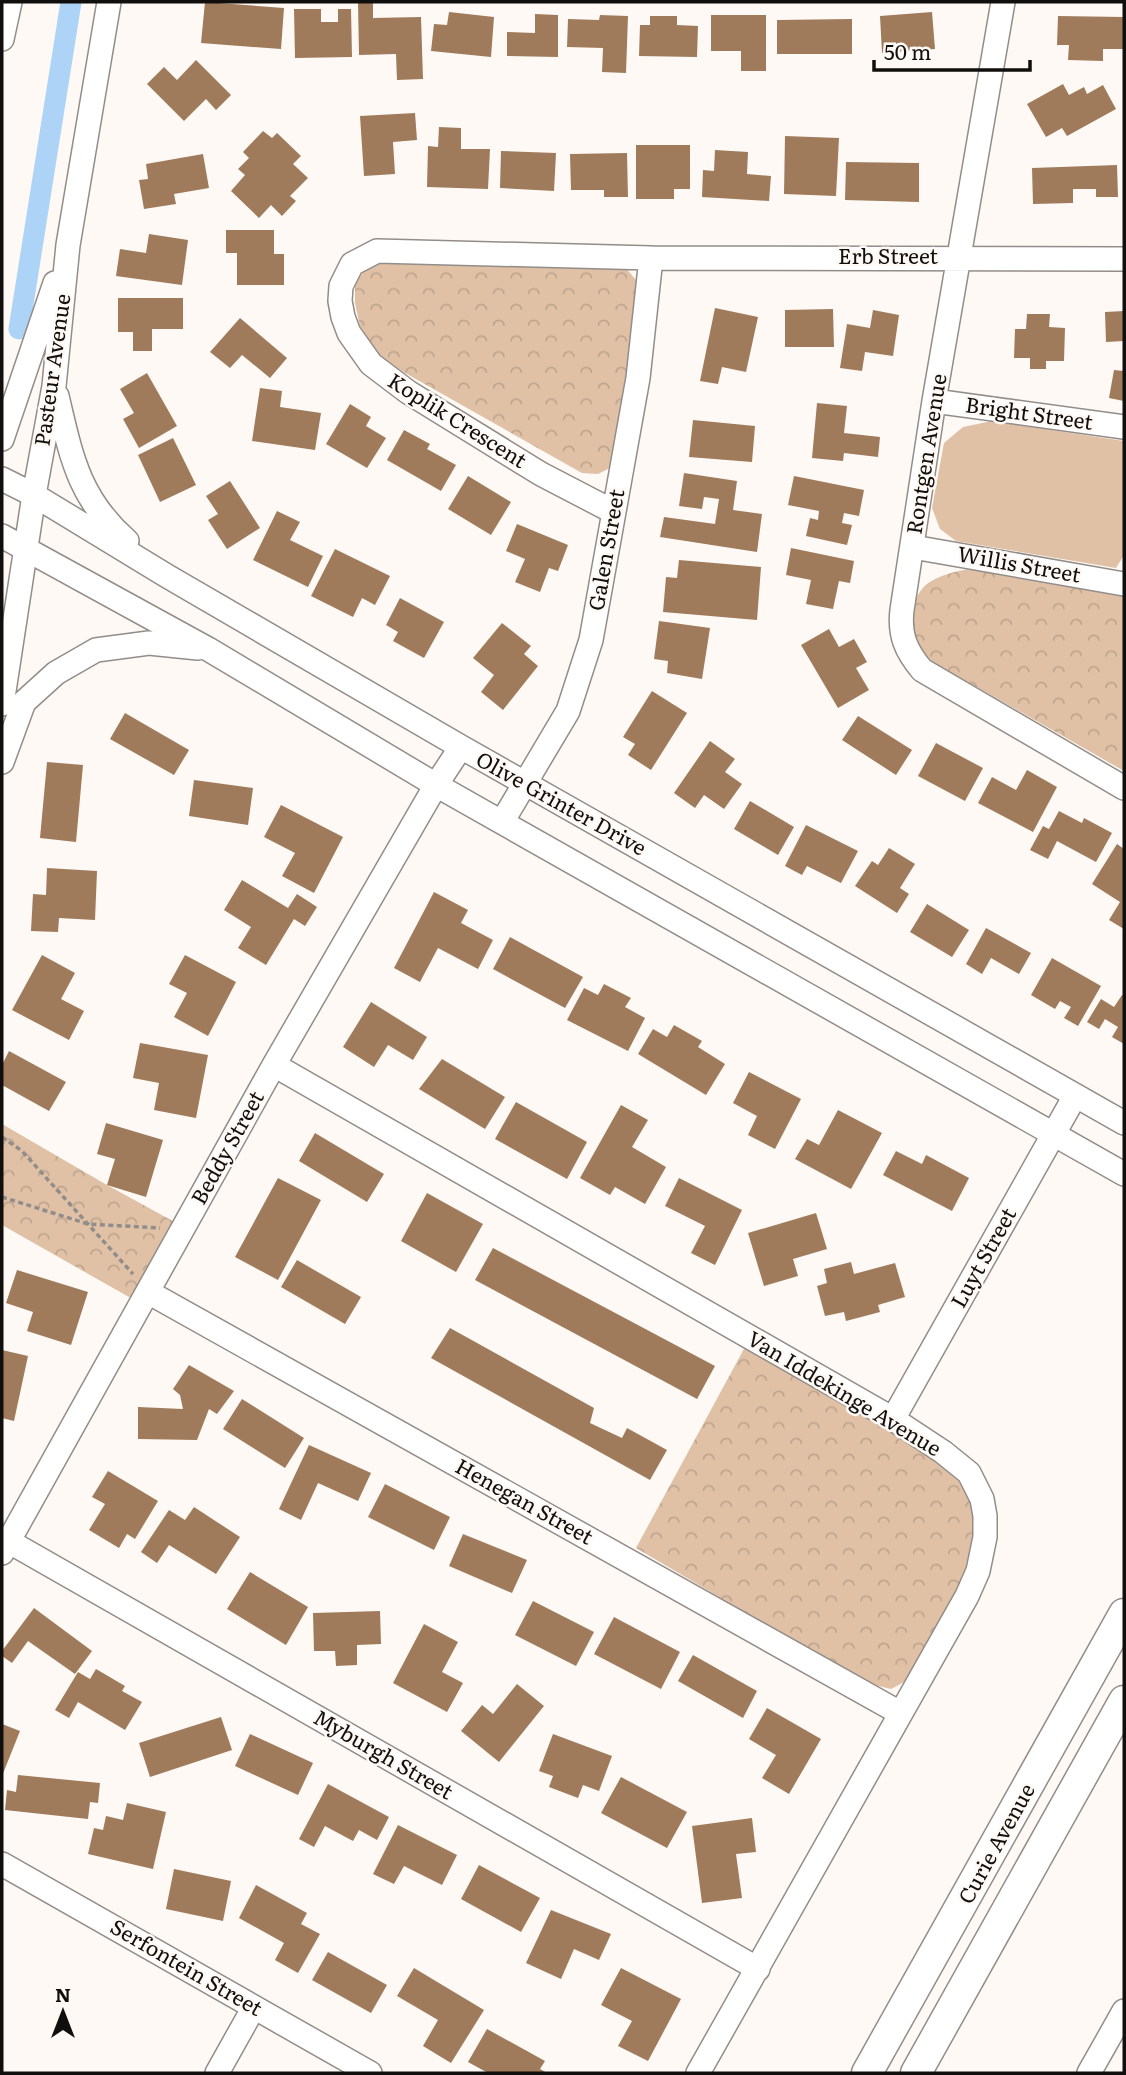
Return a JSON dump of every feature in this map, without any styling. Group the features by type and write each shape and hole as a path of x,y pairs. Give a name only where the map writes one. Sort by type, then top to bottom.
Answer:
{"main road":[{"name":"Curie Avenue","path":"867,2073 1124,1614"},
{"name":"Curie Avenue","path":"916,2073 1124,1701"}],"street":[{"path":"2,38 10,2"},
{"name":"Pasteur Avenue","path":"2,704 34,495 54,386 68,245 109,2"},
{"name":"Rontgen Avenue","path":"1003,2 934,401 901,624 905,647 922,670 1124,788"},
{"name":"Pasteur Avenue","path":"2,439 68,245"},
{"name":"Koplik Crescent","path":"614,512 541,474 387,377 371,364 349,333 340,301 341,286 352,264 377,251 652,258"},
{"name":"Erb Street","path":"652,258 1124,259"},
{"name":"Galen Street","path":"502,822 568,711 591,640 638,379 652,258"},
{"path":"2,391 27,365"},
{"path":"54,386 71,456 93,503 109,525 167,576"},
{"name":"Bright Street","path":"934,401 1124,427"},
{"name":"Olive Grinter Drive","path":"2,479 34,495 460,747 1124,1123"},
{"path":"2,496 34,495"},
{"name":"Olive Grinter Drive","path":"2,536 208,649 436,785 1124,1174"},
{"name":"Willis Street","path":"913,547 1124,584"},
{"path":"2,762 24,702 56,673 96,650 149,643 208,649"},
{"name":"Beddy Street","path":"5,1547 274,1065 460,747"},
{"name":"Van Iddekinge Avenue","path":"274,1065 893,1419 969,1473 982,1499 985,1537 978,1570 967,1596 698,2073"},
{"name":"Luyt Street","path":"893,1419 1075,1096"},
{"name":"Henegan Street","path":"148,1292 900,1713"},
{"name":"Myburgh Street","path":"5,1547 758,1969"},
{"name":"Serfontein Street","path":"2,1864 370,2073"},
{"path":"217,2073 254,2007"},
{"path":"1089,2073 1124,2011"}],"path":[{"path":"2,1137 22,1151 148,1292"},
{"path":"2,1197 88,1224 183,1229"}],"green space":[{"path":"390,257 625,267 641,286 644,311 612,467 598,474 582,473 391,365 374,350 360,326 355,303 355,282 370,264"},
{"path":"992,421 1124,441 1124,555 1116,568 956,541 940,529 932,508 944,443 963,427"},
{"path":"973,568 1124,593 1124,771 940,666 922,652 915,637 912,620 917,596 926,584 932,581"},
{"path":"2,1124 180,1225 136,1301 2,1225"},
{"path":"745,1347 940,1458 963,1479 976,1506 977,1535 969,1569 906,1681 891,1689 866,1683 636,1548"}],"building":[{"path":"205,2 284,8 281,49 201,43"},
{"path":"358,2 373,2 373,18 421,17 423,79 397,80 396,54 359,55"},
{"path":"294,9 321,9 321,22 338,22 338,9 351,9 352,57 295,58"},
{"path":"449,12 494,17 491,57 431,51 434,24 447,25"},
{"path":"932,12 935,49 882,53 880,16"},
{"path":"535,14 558,15 558,57 507,56 507,32 535,33"},
{"path":"600,15 628,16 626,73 602,72 603,48 567,47 568,19 599,20"},
{"path":"711,15 766,15 766,71 741,71 741,51 711,51"},
{"path":"650,16 677,16 677,25 698,26 697,57 639,56 640,25 650,25"},
{"path":"1058,16 1124,17 1124,49 1103,49 1103,61 1068,60 1069,45 1057,45"},
{"path":"852,19 852,54 777,54 777,20"},
{"path":"196,60 231,95 216,110 206,99 184,121 147,84 164,67 177,80"},
{"path":"1063,84 1069,95 1084,87 1087,94 1103,85 1116,109 1067,136 1062,128 1046,137 1027,104"},
{"path":"415,113 417,140 393,142 395,174 364,176 360,116"},
{"path":"439,127 461,128 461,149 490,149 488,189 427,187 428,146 438,147"},
{"path":"263,131 272,138 277,133 301,156 293,164 308,178 290,196 296,201 282,216 271,205 259,218 231,191 245,175 238,169 249,158 243,152"},
{"path":"785,136 839,138 836,196 784,194"},
{"path":"636,145 690,145 690,189 674,189 674,199 636,199"},
{"path":"715,150 748,152 747,174 771,176 769,201 702,197 703,170 714,171"},
{"path":"501,151 556,153 554,191 500,188"},
{"path":"627,153 628,197 604,197 604,190 571,190 570,154"},
{"path":"203,154 209,188 174,194 176,204 144,209 139,180 148,179 146,164"},
{"path":"846,162 919,163 919,202 845,200"},
{"path":"1117,165 1118,197 1096,197 1096,189 1073,189 1073,203 1033,204 1032,168"},
{"path":"226,230 274,230 274,254 284,254 284,285 237,285 237,253 226,253"},
{"path":"149,234 188,240 182,285 116,276 120,249 146,253"},
{"path":"118,298 183,298 183,329 152,329 152,351 133,351 133,332 118,332"},
{"path":"715,308 758,317 746,372 722,367 718,384 700,381"},
{"path":"833,309 834,347 785,347 785,310"},
{"path":"873,310 899,315 893,356 865,352 862,371 840,368 847,324 870,328"},
{"path":"1124,311 1124,341 1106,342 1105,312"},
{"path":"1027,314 1050,314 1049,327 1065,328 1064,361 1046,361 1046,369 1030,369 1030,358 1014,358 1015,329 1026,329"},
{"path":"240,318 287,358 270,378 242,355 230,368 210,352"},
{"path":"1114,370 1124,371 1124,401 1109,398"},
{"path":"147,373 177,426 139,448 123,419 134,413 120,389"},
{"path":"260,388 282,391 280,407 321,413 315,450 252,441"},
{"path":"817,403 847,406 844,433 880,437 878,457 844,453 843,461 812,458"},
{"path":"350,404 371,417 366,426 386,438 367,468 326,444"},
{"path":"693,420 755,426 752,462 689,457"},
{"path":"404,430 430,444 427,449 456,465 441,491 387,460"},
{"path":"173,438 196,485 160,502 138,455"},
{"path":"684,473 737,481 733,510 762,514 757,552 660,537 664,517 715,524 719,499 704,497 702,509 679,506"},
{"path":"468,476 511,502 491,535 448,509"},
{"path":"794,476 864,490 859,516 844,513 842,523 852,525 847,545 806,536 810,518 818,520 819,511 788,505"},
{"path":"230,481 260,528 227,549 208,520 218,514 206,496"},
{"path":"277,511 300,522 290,540 323,556 308,587 253,560"},
{"path":"517,524 568,545 558,571 549,568 540,592 515,582 525,559 506,551"},
{"path":"791,548 854,561 850,583 839,581 833,609 806,604 811,580 786,575"},
{"path":"335,549 390,576 375,605 362,598 353,617 311,596"},
{"path":"679,560 761,567 757,620 663,612 666,577 677,578"},
{"path":"400,598 444,622 424,658 393,641 398,632 386,625"},
{"path":"659,621 710,628 702,679 667,673 668,661 654,659"},
{"path":"502,623 531,646 524,654 538,666 503,710 481,692 494,675 473,658"},
{"path":"829,629 839,647 854,639 867,662 856,668 869,690 838,708 801,645"},
{"path":"652,691 687,713 651,770 628,755 635,744 623,737"},
{"path":"125,713 189,750 174,775 110,739"},
{"path":"858,716 912,750 896,775 842,740"},
{"path":"710,741 735,759 725,772 742,784 724,809 704,795 695,808 674,793"},
{"path":"936,743 983,768 965,801 918,776"},
{"path":"47,762 83,765 76,842 40,838"},
{"path":"1027,770 1057,787 1033,832 978,803 992,777 1016,790"},
{"path":"194,780 253,788 248,825 189,816"},
{"path":"750,801 794,827 778,855 734,829"},
{"path":"281,805 343,837 314,893 282,876 295,853 264,837"},
{"path":"1059,811 1082,823 1084,818 1112,833 1096,862 1057,841 1048,859 1030,850 1043,826 1049,829"},
{"path":"806,825 858,851 841,883 807,866 802,875 785,866"},
{"path":"1117,844 1124,849 1124,929 1109,920 1120,902 1092,884"},
{"path":"889,848 915,864 900,888 909,894 897,913 855,886 872,861 878,865"},
{"path":"47,868 97,871 95,920 59,918 58,932 31,931 33,894 46,895"},
{"path":"242,880 288,908 297,894 317,907 305,926 294,919 266,965 238,948 251,927 224,910"},
{"path":"434,892 468,910 461,923 493,940 478,969 438,948 420,982 394,968"},
{"path":"927,904 969,930 952,957 910,932"},
{"path":"986,928 1031,953 1019,974 991,958 982,974 966,964"},
{"path":"510,937 583,977 565,1008 493,969"},
{"path":"42,955 75,973 61,999 84,1011 69,1040 12,1010"},
{"path":"185,955 236,982 208,1036 174,1017 187,993 169,984"},
{"path":"1052,958 1101,986 1078,1026 1064,1018 1071,1007 1060,1001 1055,1009 1031,995"},
{"path":"604,984 631,998 625,1007 645,1018 628,1051 567,1020 584,988 598,995"},
{"path":"1122,995 1124,1044 1112,1037 1118,1027 1105,1019 1099,1029 1087,1022 1101,999 1114,1007"},
{"path":"371,1002 427,1037 413,1060 388,1045 374,1067 343,1047"},
{"path":"674,1025 702,1041 698,1047 725,1064 706,1095 638,1054 653,1029 667,1037"},
{"path":"140,1043 208,1055 196,1118 154,1110 159,1083 133,1078"},
{"path":"9,1051 66,1082 49,1111 2,1085 2,1065"},
{"path":"442,1059 505,1097 485,1129 419,1089"},
{"path":"749,1072 801,1099 775,1149 748,1135 757,1116 733,1103"},
{"path":"516,1102 587,1142 567,1179 495,1139"},
{"path":"621,1105 648,1120 632,1147 666,1167 645,1204 615,1187 610,1195 580,1178"},
{"path":"838,1110 882,1133 851,1189 795,1159 807,1139 819,1145"},
{"path":"106,1123 163,1140 146,1197 107,1185 115,1159 97,1154"},
{"path":"315,1133 384,1174 367,1202 299,1161"},
{"path":"896,1151 922,1164 926,1155 969,1178 952,1211 883,1175"},
{"path":"278,1178 321,1200 278,1280 235,1257"},
{"path":"679,1178 742,1210 715,1265 691,1253 705,1226 665,1206"},
{"path":"427,1193 483,1224 456,1272 401,1241"},
{"path":"816,1213 827,1249 793,1259 798,1276 764,1286 748,1233"},
{"path":"493,1248 715,1366 697,1399 475,1280"},
{"path":"297,1260 361,1297 345,1324 281,1287"},
{"path":"851,1262 854,1274 895,1263 905,1297 878,1305 880,1312 846,1321 844,1312 825,1316 817,1286 827,1283 824,1269"},
{"path":"17,1270 88,1292 71,1345 27,1331 33,1312 6,1303"},
{"path":"450,1328 594,1408 590,1423 622,1438 627,1428 667,1450 650,1480 431,1358"},
{"path":"2,1350 28,1356 14,1421 2,1418"},
{"path":"189,1365 234,1391 217,1414 209,1409 197,1440 138,1439 138,1407 183,1409 180,1395 173,1389"},
{"path":"242,1399 304,1438 285,1468 223,1429"},
{"path":"309,1445 371,1473 358,1501 318,1483 301,1520 279,1509"},
{"path":"108,1471 158,1501 135,1539 127,1534 119,1548 89,1530 105,1504 92,1497"},
{"path":"385,1484 450,1517 434,1550 368,1517"},
{"path":"194,1507 240,1537 216,1574 169,1545 157,1563 141,1552 169,1510 185,1520"},
{"path":"463,1534 527,1560 512,1593 449,1566"},
{"path":"250,1572 308,1607 286,1645 227,1609"},
{"path":"533,1601 594,1632 576,1666 515,1635"},
{"path":"34,1608 92,1651 75,1674 28,1641 12,1663 2,1656 2,1651"},
{"path":"380,1611 381,1644 357,1645 357,1665 336,1666 335,1651 314,1651 313,1613"},
{"path":"614,1617 680,1652 661,1689 594,1654"},
{"path":"424,1624 458,1642 442,1672 463,1683 447,1712 393,1683"},
{"path":"693,1655 757,1691 743,1718 678,1681"},
{"path":"96,1669 125,1686 122,1691 142,1702 125,1730 78,1702 69,1718 55,1710 78,1672 90,1679"},
{"path":"517,1684 544,1706 499,1762 461,1731 482,1705 493,1714"},
{"path":"767,1708 821,1739 789,1794 762,1778 776,1755 749,1739"},
{"path":"221,1717 232,1750 150,1777 139,1743"},
{"path":"2,1724 20,1731 2,1776"},
{"path":"250,1734 313,1763 298,1795 235,1766"},
{"path":"553,1734 612,1756 599,1791 583,1785 578,1798 549,1787 553,1776 539,1771"},
{"path":"18,1775 100,1783 98,1803 90,1802 88,1819 5,1810 7,1790 16,1792"},
{"path":"621,1777 687,1812 667,1848 601,1813"},
{"path":"328,1784 389,1817 377,1840 359,1830 353,1841 325,1826 314,1847 299,1839"},
{"path":"127,1803 166,1812 153,1869 88,1854 94,1828 103,1830 106,1816 123,1820"},
{"path":"752,1818 756,1852 736,1854 742,1898 702,1903 692,1826"},
{"path":"398,1825 457,1855 442,1885 404,1866 394,1884 373,1874"},
{"path":"479,1865 540,1898 521,1932 461,1899"},
{"path":"174,1869 231,1881 223,1921 166,1909"},
{"path":"256,1885 307,1913 301,1924 320,1934 298,1973 275,1960 284,1943 239,1918"},
{"path":"551,1910 611,1934 599,1960 574,1949 561,1979 526,1963"},
{"path":"328,1952 387,1985 371,2013 312,1980"},
{"path":"414,1968 484,2010 451,2063 423,2046 438,2020 397,1996"},
{"path":"621,1968 681,1999 648,2061 618,2046 632,2021 601,2005"},
{"path":"487,2029 545,2061 540,2069 547,2073 488,2073 468,2062"}],"waterway":[{"path":"19,329 71,2"}]}
